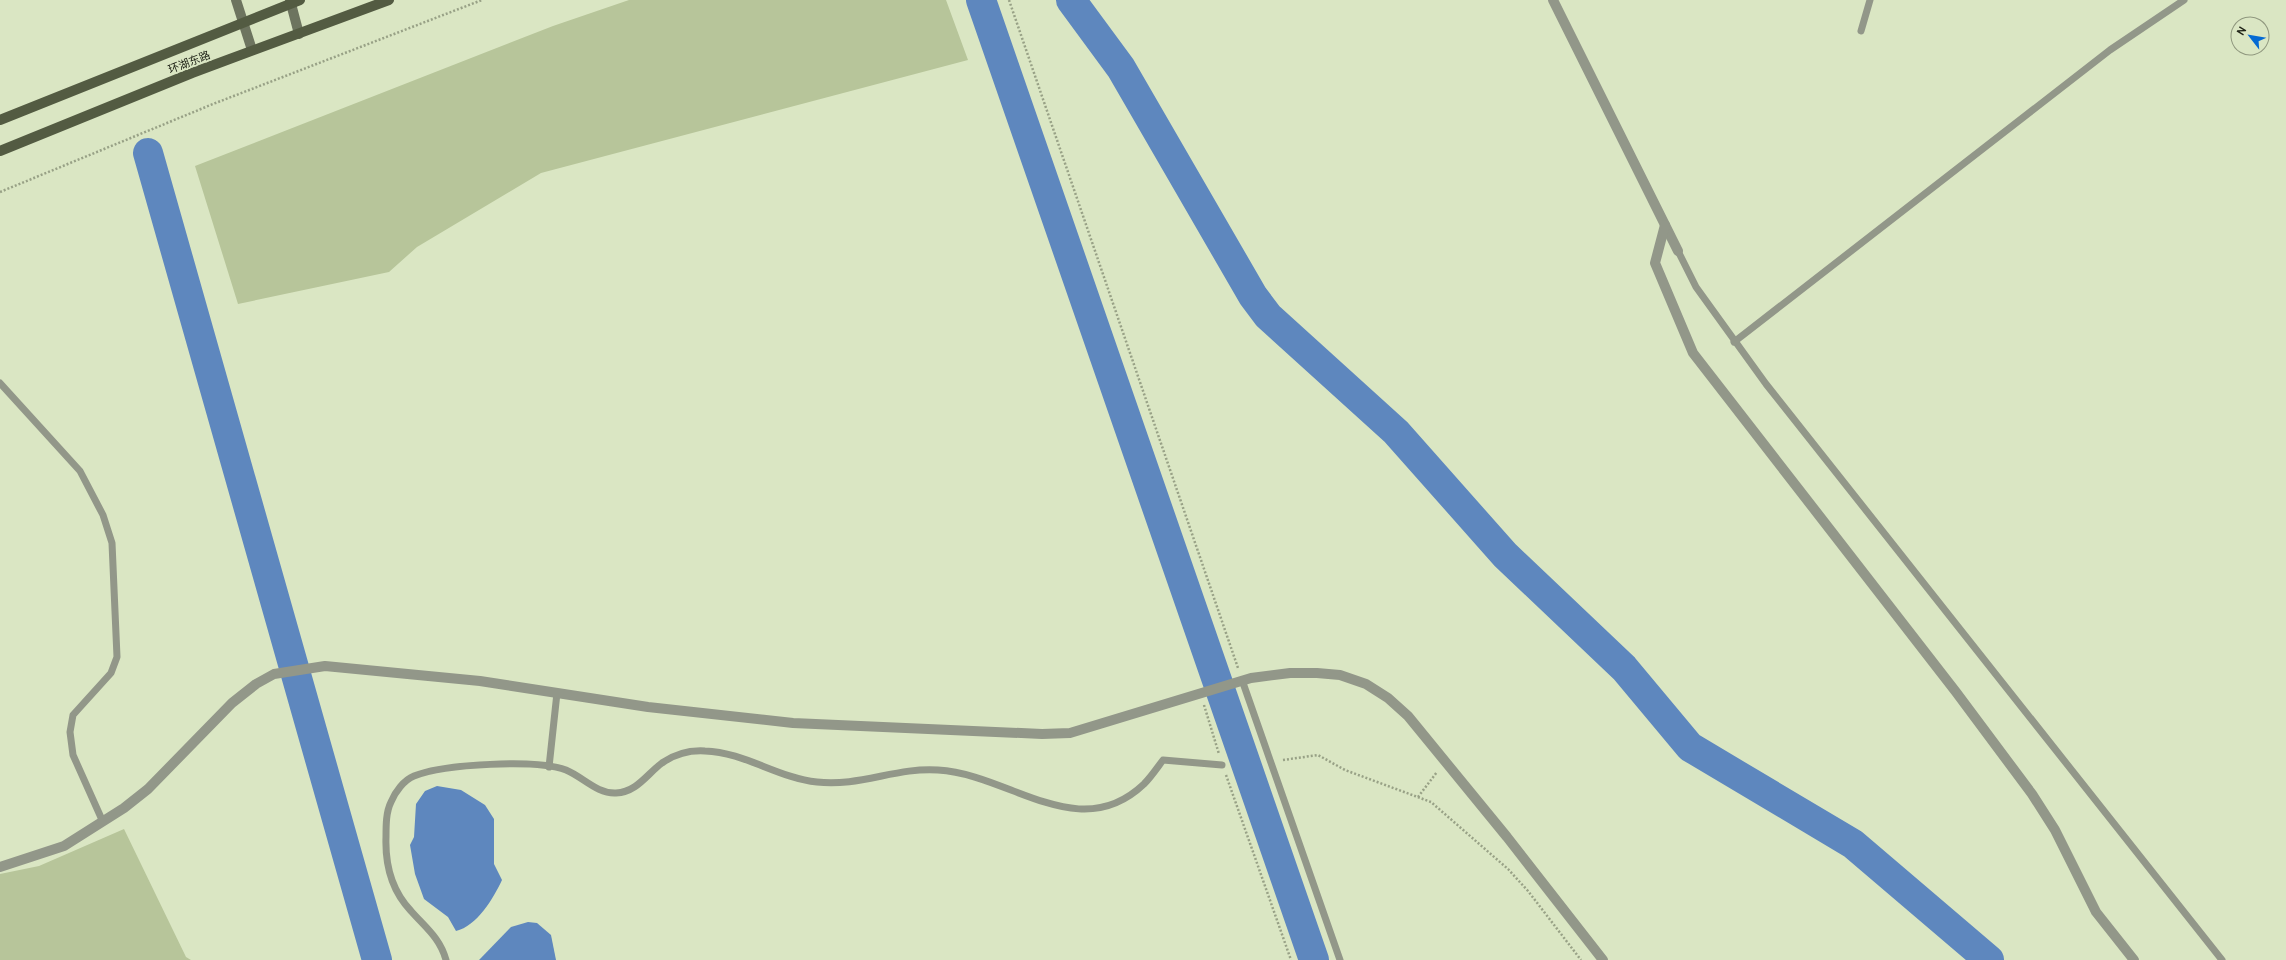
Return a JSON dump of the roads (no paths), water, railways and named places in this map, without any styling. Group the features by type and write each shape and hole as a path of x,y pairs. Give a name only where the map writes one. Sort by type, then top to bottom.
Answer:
{"main road":[{"path":"236,0 242,23 252,50"},
{"name":"环湖东路","path":"0,151 252,50 300,34 389,0"},
{"path":"294,1 300,34"},
{"name":"环湖东路","path":"0,120 294,1"}],"street":[{"path":"1553,0 1678,251"},
{"path":"1665,225 1655,263 1693,352 1956,692 2032,794 2055,830 2096,912 2134,960"},
{"path":"0,867 64,846 103,822 148,789 232,704 256,684 274,674 325,666 480,681 648,707 793,723 1042,734 1070,733 1242,680 1290,673 1317,673 1340,675 1366,684 1388,698 1408,716 1603,960"}],"lane":[{"path":"1861,31 1870,0"},
{"path":"1734,342 2110,50 2184,0"},
{"path":"1678,251 1696,287 1734,342 2222,960"},
{"path":"0,383 80,471 103,515 112,543 117,657 111,673 73,715 70,732 73,755 103,822"},
{"path":"1242,680 1340,960"},
{"path":"549,767 557,693"},
{"path":"446,960 442,946 432,931 410,911 395,891 389,878 385,848 387,818 390,803 401,785 413,776 444,769 495,765 549,767 566,770 603,791 617,793 634,788 662,763 682,752 706,750 731,755 796,779 817,782 842,784 911,771 938,770 958,773 1007,787 1036,800 1064,808 1082,810 1103,809 1124,799 1145,784 1163,760 1222,765"}],"water":[{"path":"437,786 461,790 485,805 494,819 494,864 502,880 484,911 471,924 456,931 448,917 424,899 415,874 410,845 414,837 416,804 425,791"},
{"path":"528,922 537,923 551,935 556,960 479,960 511,927"}],"waterway":[{"path":"981,0 1314,960"},
{"path":"1071,0 1121,68 1253,296 1268,316 1396,432 1505,555 1624,668 1690,747 1853,844 1989,960"},
{"path":"148,153 377,960"}]}
